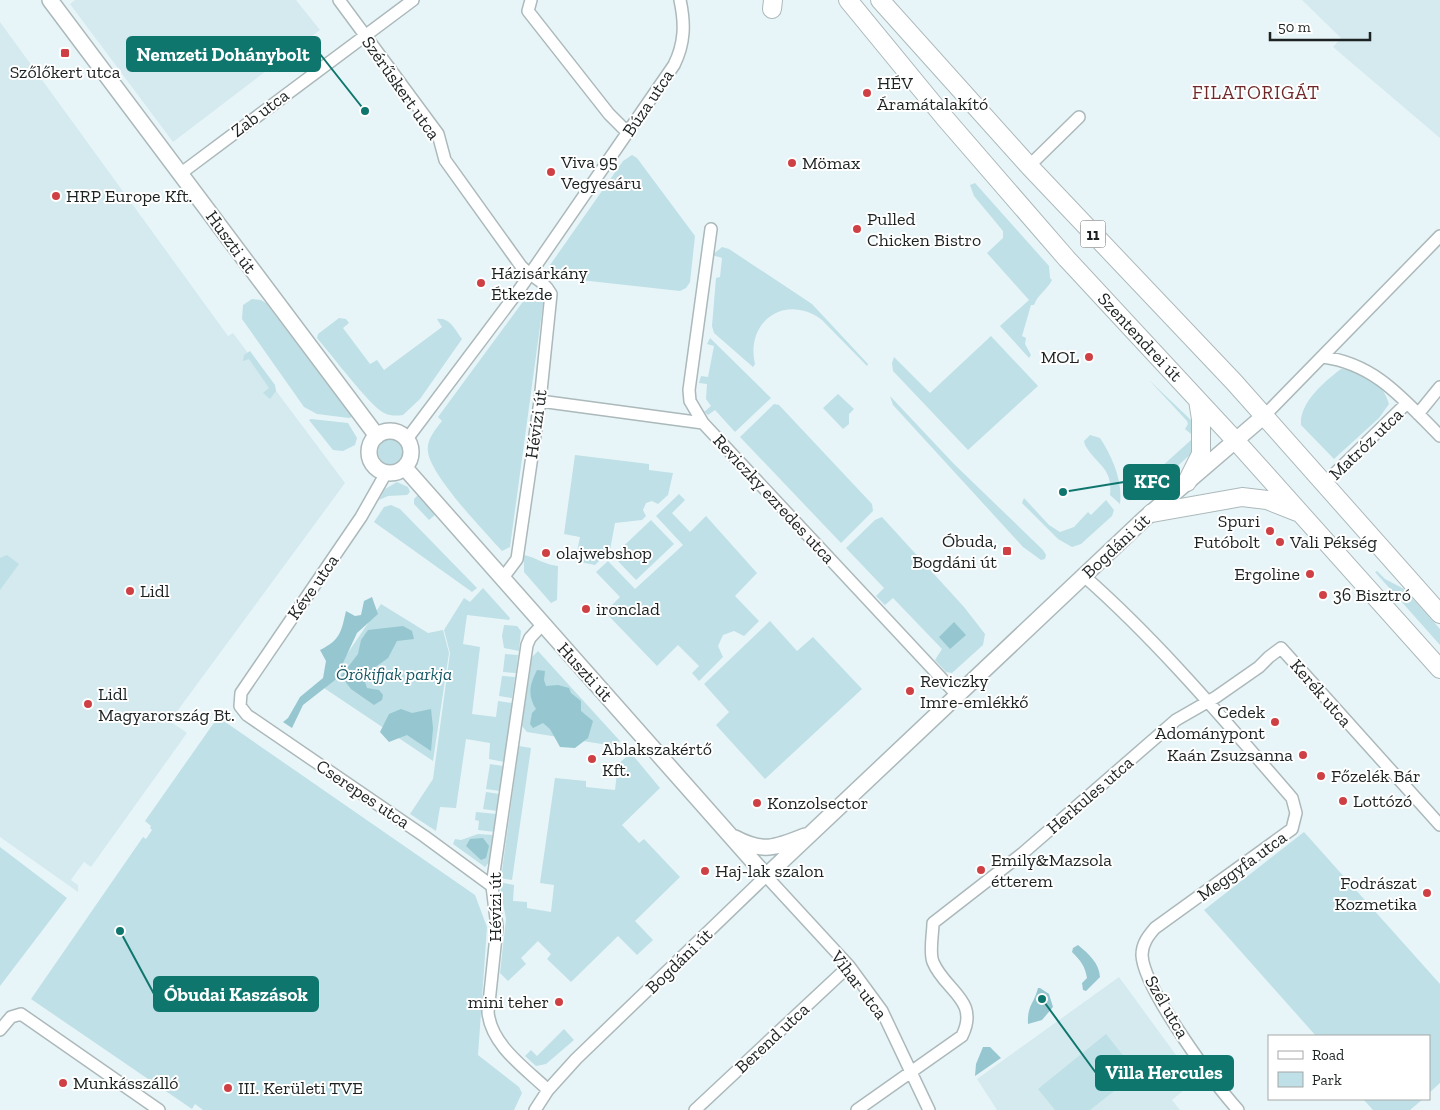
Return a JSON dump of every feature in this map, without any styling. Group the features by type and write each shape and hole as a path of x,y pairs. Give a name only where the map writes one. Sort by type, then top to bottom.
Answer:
{"main road":[{"name":"Szentendrei út","path":"880,0 1029,166 1264,416 1440,614"},
{"name":"Szentendrei út","path":"847,1 993,174 1440,669"},
{"path":"1187,482 1201,454 1201,419 1198,400"},
{"path":"1152,513 1242,497 1267,500 1301,514"}],"street":[{"name":"Huszti út","path":"50,0 377,436"},
{"name":"Szérűskert utca","path":"339,0 438,134 445,160 529,275"},
{"name":"Zab utca","path":"180,174 413,0"},
{"path":"531,0 528,11 609,114 628,133"},
{"name":"Búza utca","path":"407,439 529,275 674,64 682,48 684,34 680,0"},
{"path":"1029,166 1079,117"},
{"path":"703,423 690,401 689,390 710,228"},
{"name":"Bogdáni út","path":"548,1090 576,1059 766,876 1084,576 1152,513 1264,416 1440,236"},
{"name":"Hévízi út","path":"502,579 517,559 540,401 551,294 544,283 529,275"},
{"path":"1323,357 1341,360 1380,378 1440,435"},
{"name":"Matróz utca","path":"1418,414 1440,386"},
{"name":"Reviczky ezredes utca","path":"540,401 703,423 958,696"},
{"name":"Matróz utca","path":"1324,484 1407,403"},
{"path":"392,431 407,439 412,454 405,468 396,473 386,474 376,469 370,459 369,451 377,436 392,431"},
{"name":"Huszti út","path":"405,468 766,876"},
{"name":"Kéve utca","path":"239,700 241,693 361,518 386,474"},
{"path":"1084,576 1114,602 1208,702"},
{"name":"Hévízi út","path":"542,625 530,638 527,645 492,886 497,910 497,927 489,1021 497,1039 548,1090"},
{"name":"Kerék utca","path":"1208,702 1259,668 1269,656 1282,648 1440,825"},
{"name":"Cserepes utca","path":"239,700 247,715 424,836 492,886"},
{"name":"Meggyfa utca","path":"1142,948 1155,928 1292,829 1296,813 1292,798 1208,702"},
{"name":"Herkules utca","path":"912,1071 962,1036 969,1022 967,1010 932,961 933,923 1030,847 1176,720 1208,702"},
{"name":"Bogdáni út","path":"727,834 751,846 765,849 812,834"},
{"name":"Vihar utca","path":"766,876 849,966 882,1011 929,1110"},
{"name":"Szél utca","path":"1142,948 1144,965 1152,986 1231,1108"},
{"name":"Berend utca","path":"695,1110 849,966"},
{"path":"0,1030 11,1017 21,1014 159,1110"},
{"path":"857,1110 912,1071"},
{"path":"535,1110 548,1090"}],"shaded area":[{"path":"75,0 296,0 320,30 173,142 70,4"},
{"path":"1302,0 1440,0 1440,138 1333,47 1341,38"},
{"path":"0,22 228,336 233,333 345,483 170,721 187,733 91,867 84,862 71,880 78,885 78,892 0,837"},
{"path":"372,597 378,614 357,633 335,680 303,705 292,728 283,722 288,718 300,697 323,678 326,661 320,650 332,643 339,635 346,611 355,616 361,615 364,601"},
{"path":"954,622 966,635 950,649 939,637"},
{"path":"403,626 412,631 414,639 397,641 388,658 363,676 367,688 379,690 383,695 382,700 374,705 351,689 341,676 358,654 361,640 368,630"},
{"path":"537,670 545,671 544,680 546,686 558,685 569,688 571,693 581,701 581,711 593,721 588,738 575,748 560,747 550,729 543,723 533,728 530,724 532,713 536,709 531,699 530,690"},
{"path":"401,709 412,713 431,709 433,728 431,751 407,735 389,742 380,732 389,714"},
{"path":"483,838 489,846 486,858 481,860 466,846 470,839"},
{"path":"1078,945 1093,959 1098,967 1100,977 1086,991 1083,990 1082,983 1087,978 1084,967 1072,952 1073,948"},
{"path":"1119,977 1195,1081 1172,1100 1180,1110 997,1110 977,1079"},
{"path":"1038,988 1049,994 1053,1007 1042,1020 1028,1024 1030,1008"},
{"path":"983,1047 990,1047 1001,1058 975,1076 976,1064"}],"green space":[{"path":"632,155 637,158 695,236 690,282 686,288 680,291 553,277 548,270 550,265 623,161"},
{"path":"975,183 1049,266 1050,278 1052,280 1034,305 1031,305 1022,336 1026,338 1025,344 1031,355 1029,358 1000,326 1029,300 987,253 1003,238 1003,231 974,196 970,185"},
{"path":"722,247 729,249 812,304 868,364 867,366 822,320 808,312 795,309 782,311 771,316 762,324 756,335 754,349 755,364 753,367 714,333 712,326 716,278 720,277 722,258 712,255"},
{"path":"530,292 544,297 510,547 502,551 471,517 438,475 431,462 428,443 442,421 438,417"},
{"path":"252,299 261,300 266,303 352,417 317,414 304,407 242,319 243,305"},
{"path":"339,318 346,319 349,323 343,328 370,364 377,360 384,370 442,327 437,319 449,322 462,339 420,399 403,415 396,416 384,413 377,408 317,338 318,334"},
{"path":"991,336 1038,386 968,450 893,371 892,363 894,357 930,393"},
{"path":"710,338 771,398 735,432 715,410 708,415 704,412 711,406 706,399 707,384 699,383 701,376 708,377 714,346 707,344"},
{"path":"250,351 275,385 276,391 270,399 263,393 269,388 249,359 243,361 244,355"},
{"path":"1341,369 1357,372 1371,379 1382,389 1389,404 1379,418 1334,459 1301,425 1301,417 1314,393"},
{"path":"1149,380 1192,421 1194,451 1145,496 1138,491 1139,487 1191,440 1191,434 1185,429 1188,424 1187,421"},
{"path":"838,394 854,409 849,414 849,424 843,429 823,408"},
{"path":"890,396 954,464 1043,550 1046,555 1045,559 1041,560 1023,547 893,405"},
{"path":"774,404 779,405 872,504 873,511 841,543 740,437"},
{"path":"309,420 348,423 357,438 355,445 343,451 333,450"},
{"path":"1090,435 1100,438 1109,453 1120,487 1120,504 1110,495 1107,472 1085,445 1084,441"},
{"path":"391,439 400,443 404,452 400,461 391,465 382,461 378,452 382,443"},
{"path":"575,455 649,464 649,470 673,473 668,495 658,504 652,501 646,503 643,510 646,516 642,520 615,523 610,550 595,565 575,561 580,537 564,534"},
{"path":"397,482 408,487 410,492 407,495 388,496 379,500 385,489"},
{"path":"679,494 685,500 672,513 690,532 706,516 757,573 735,596 759,621 744,636 734,631 723,635 718,646 723,657 699,681 692,673 699,666 678,645 657,666 605,612 620,597 596,572 608,561 635,589 683,545 656,516"},
{"path":"418,495 436,514 429,520 414,504 414,499"},
{"path":"1024,498 1049,525 1060,532 1074,527 1088,512 1091,515 1106,500 1114,510 1112,516 1081,544 1072,547 1058,539 1022,503"},
{"path":"391,505 400,509 477,588 472,592 374,522 384,507"},
{"path":"882,517 964,607 985,634 983,645 952,673 946,672 935,660 942,649 893,598 885,605 876,596 884,588 846,548 875,520"},
{"path":"651,520 674,544 636,580 613,556"},
{"path":"7,555 19,564 0,590 0,558"},
{"path":"524,555 558,566 557,600 551,603 524,572"},
{"path":"1377,571 1385,579 1404,589 1440,629 1440,645 1375,572"},
{"path":"483,588 510,618 509,620 467,615 463,644 480,647 472,714 496,717 498,701 512,703 504,762 489,759 490,743 466,739 456,808 440,807 436,831 410,814 433,779 450,653 444,630 464,598 470,602"},
{"name":"Örökifjak parkja","path":"381,604 428,633 443,630 449,653 433,761 324,688"},
{"path":"770,621 797,651 813,637 862,689 765,779 716,725 729,712 704,684"},
{"path":"504,625 517,626 521,631 519,651 504,648 502,636"},
{"path":"538,651 620,741 614,746 527,732 522,726 532,657"},
{"path":"505,654 518,655 516,673 503,672"},
{"path":"502,676 515,677 512,698 499,696"},
{"path":"218,717 475,895 487,927 478,1055 519,1087 522,1093 514,1110 203,1110 195,1104 192,1109 31,999 143,837 146,839 152,830 151,826 145,821"},
{"path":"519,746 531,748 512,880 501,878"},
{"path":"631,753 660,788 622,825 639,843 644,839 680,877 635,921 653,940 637,955 618,936 571,982 547,959 551,954 538,941 521,958 526,964 508,981 500,973 506,919 499,882 514,885 513,901 527,902 527,908 551,912 554,885 540,883 555,778 586,781 586,787 615,790 618,764"},
{"path":"490,764 503,766 500,791 486,789"},
{"path":"486,792 500,794 497,811 483,809"},
{"path":"476,812 497,814 495,832 478,830 479,821 475,820"},
{"path":"1304,832 1440,984 1440,1083 1430,1092 1430,1035 1315,1035 1204,910"},
{"path":"478,834 493,835 491,860 485,867 453,844 455,839 461,840"},
{"path":"0,847 67,898 0,986"},
{"path":"564,1029 574,1040 546,1064 536,1066 525,1056 531,1050 537,1056"},
{"path":"1106,1034 1137,1073 1090,1110 1055,1110 1038,1089"},
{"path":"1364,1100 1422,1100 1410,1110 1373,1110"}],"place":[{"name":"Szőlőkert utca","path":"65,53"},
{"name":"HÉV Áramátalakító","path":"867,93"},
{"name":"Nemzeti Dohánybolt","path":"365,111"},
{"name":"Mömax","path":"792,163"},
{"name":"Viva 95 Vegyesáru","path":"551,172"},
{"name":"HRP Europe Kft.","path":"56,196"},
{"name":"Pulled Chicken Bistro","path":"857,229"},
{"name":"Házisárkány Étkezde","path":"481,283"},
{"name":"MOL","path":"1089,357"},
{"name":"KFC","path":"1063,492"},
{"name":"Spuri Futóbolt","path":"1270,531"},
{"name":"Vali Pékség","path":"1280,542"},
{"name":"Óbuda, Bogdáni út","path":"1007,551"},
{"name":"olajwebshop","path":"546,553"},
{"name":"Ergoline","path":"1310,574"},
{"name":"Lidl","path":"130,591"},
{"name":"36 Bisztró","path":"1323,595"},
{"name":"ironclad","path":"586,609"},
{"name":"Reviczky Imre-emlékkő","path":"910,691"},
{"name":"Lidl Magyarország Bt.","path":"88,704"},
{"name":"Cedek Adománypont","path":"1275,722"},
{"name":"Kaán Zsuzsanna","path":"1303,755"},
{"name":"Ablakszakértő Kft.","path":"592,759"},
{"name":"Főzelék Bár","path":"1321,776"},
{"name":"Lottózó","path":"1343,801"},
{"name":"Konzolsector","path":"757,803"},
{"name":"Emily&Mazsola étterem","path":"981,870"},
{"name":"Haj-lak szalon","path":"705,871"},
{"name":"Fodrászat Kozmetika","path":"1427,893"},
{"name":"Óbudai Kaszások","path":"120,931"},
{"name":"Villa Hercules","path":"1042,999"},
{"name":"mini teher","path":"559,1002"},
{"name":"Munkásszálló","path":"63,1083"},
{"name":"III. Kerületi TVE","path":"228,1088"}],"district":[{"name":"FILATORIGÁT","path":"1256,92"}]}
